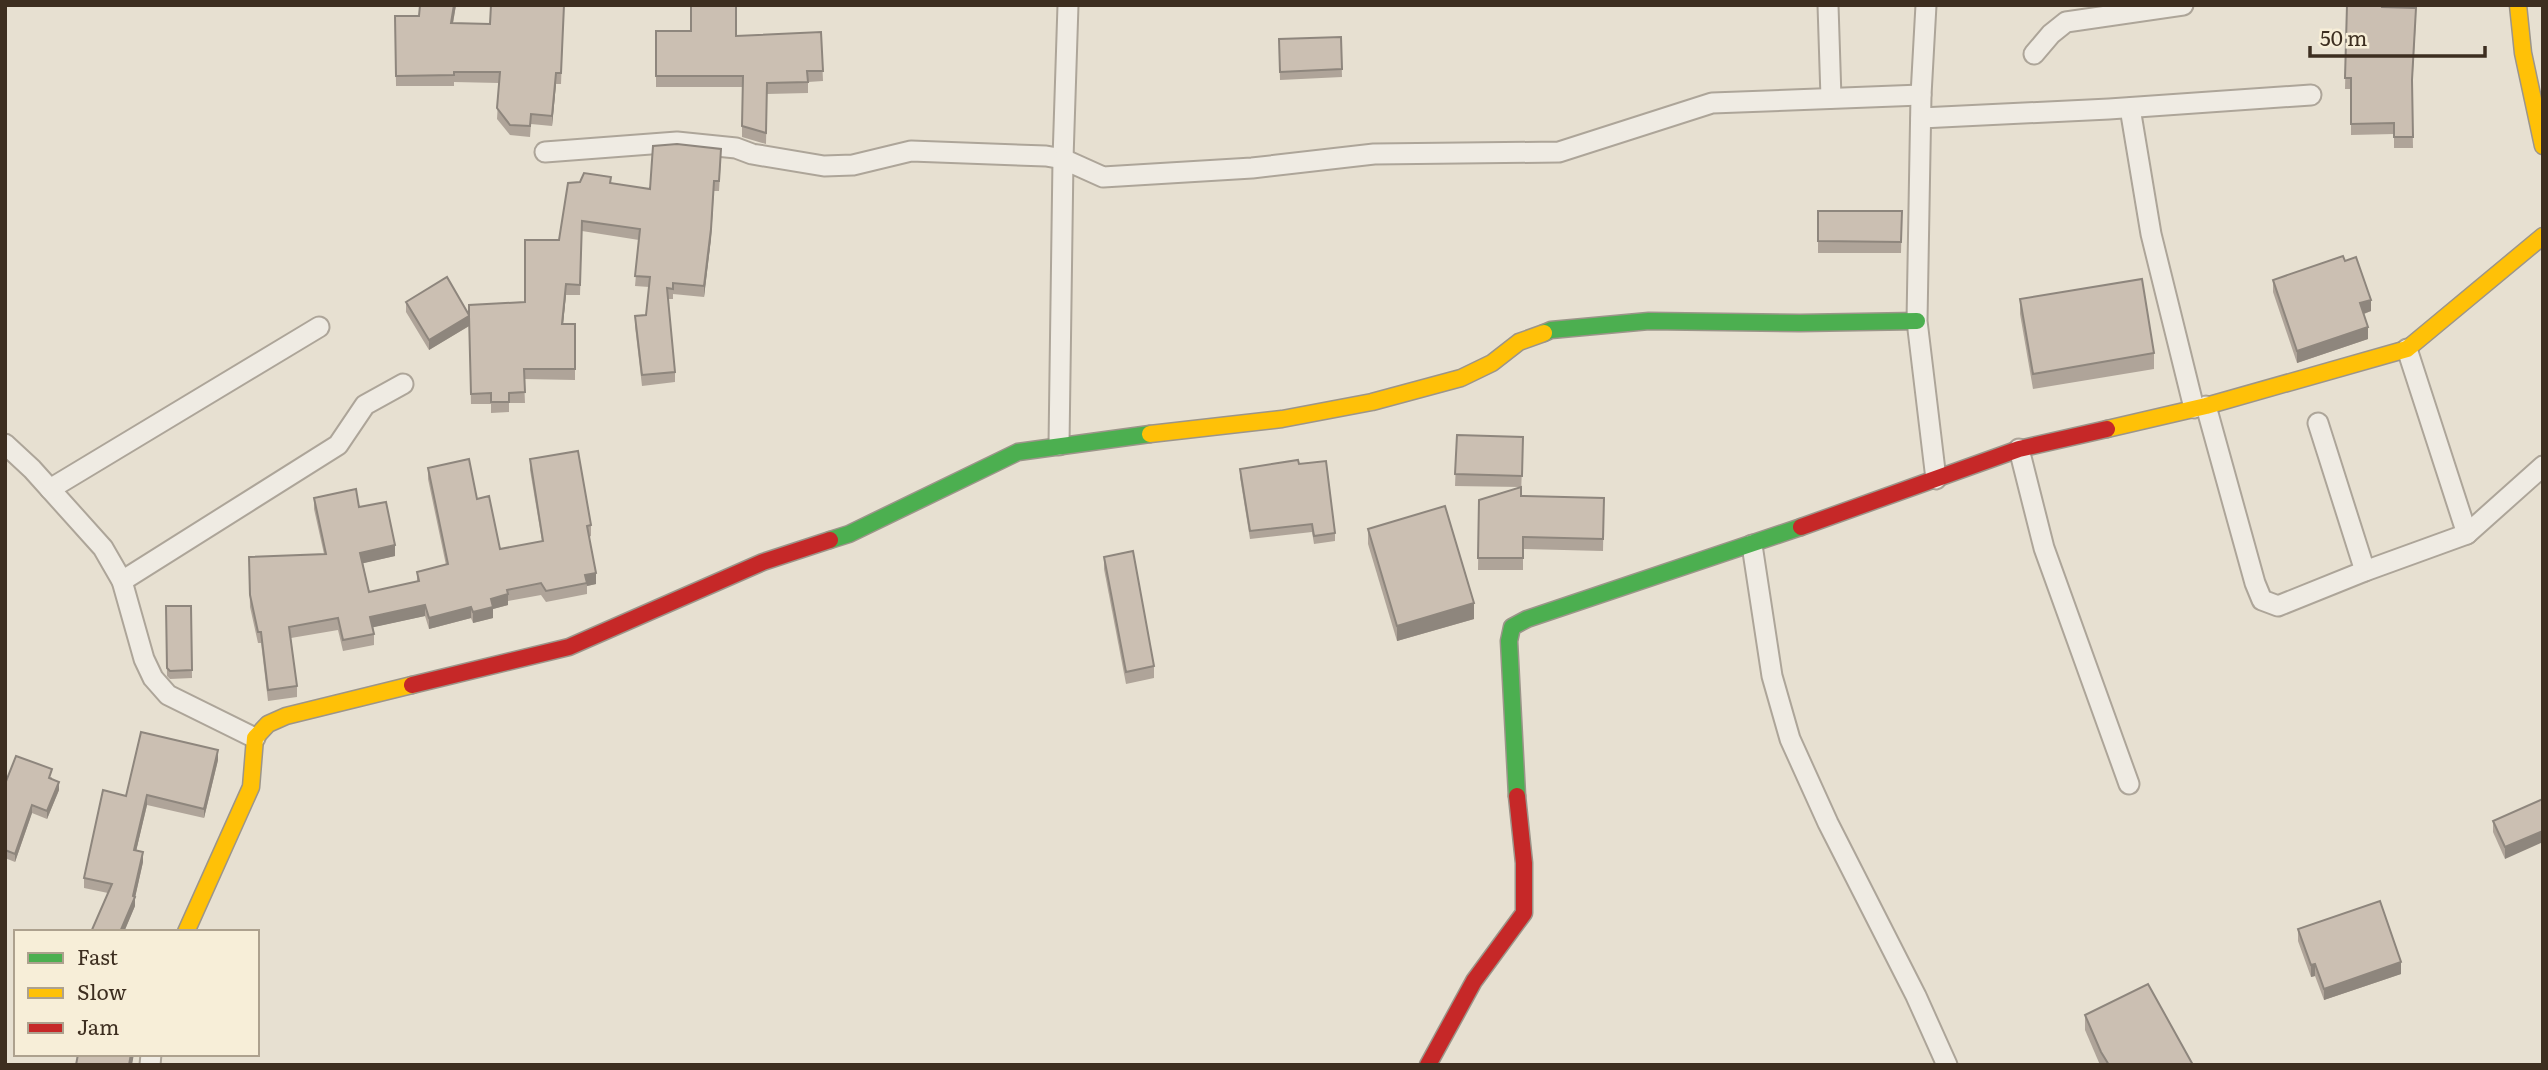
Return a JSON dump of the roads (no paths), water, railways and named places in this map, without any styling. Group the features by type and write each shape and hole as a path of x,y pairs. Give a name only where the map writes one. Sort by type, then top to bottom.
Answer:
{"main road":[{"path":"2518,5 2524,53 2543,146"},
{"path":"1428,1065 1475,981 1524,913 1524,863 1516,791 1509,641 1512,627 1527,619 1752,545 2019,449 2200,407 2407,349 2543,236"},
{"path":"187,930 251,788 255,738 268,724 286,716 569,647 764,562 849,534 1018,452 1282,419 1372,402 1461,378 1492,363 1519,342 1551,330 1649,321 1917,321"}],"street":[{"path":"1059,445 1068,5"},
{"path":"1828,5 1831,98"},
{"path":"1926,5 1921,95 1917,321 1936,479"},
{"path":"2034,54 2051,34 2066,22 2182,5"},
{"path":"545,152 664,142 736,148 752,154 824,166 853,165 911,151 1046,156 1063,159 1103,177 1252,167 1374,154 1559,152 1712,103 1921,95"},
{"path":"1921,118 2130,108 2311,95"},
{"path":"2130,108 2151,234 2200,407 2262,600 2278,606 2365,570 2468,534 2543,466"},
{"path":"50,489 319,327"},
{"path":"2407,349 2468,534"},
{"path":"122,581 338,445 365,405 403,384"},
{"path":"2318,423 2365,570"},
{"path":"5,444 103,548 122,581 144,659 153,678 168,695 255,738"},
{"path":"2019,449 2044,548 2129,783"},
{"path":"1752,545 1772,676 1790,739 1828,824 1916,996 1947,1065"}]}
